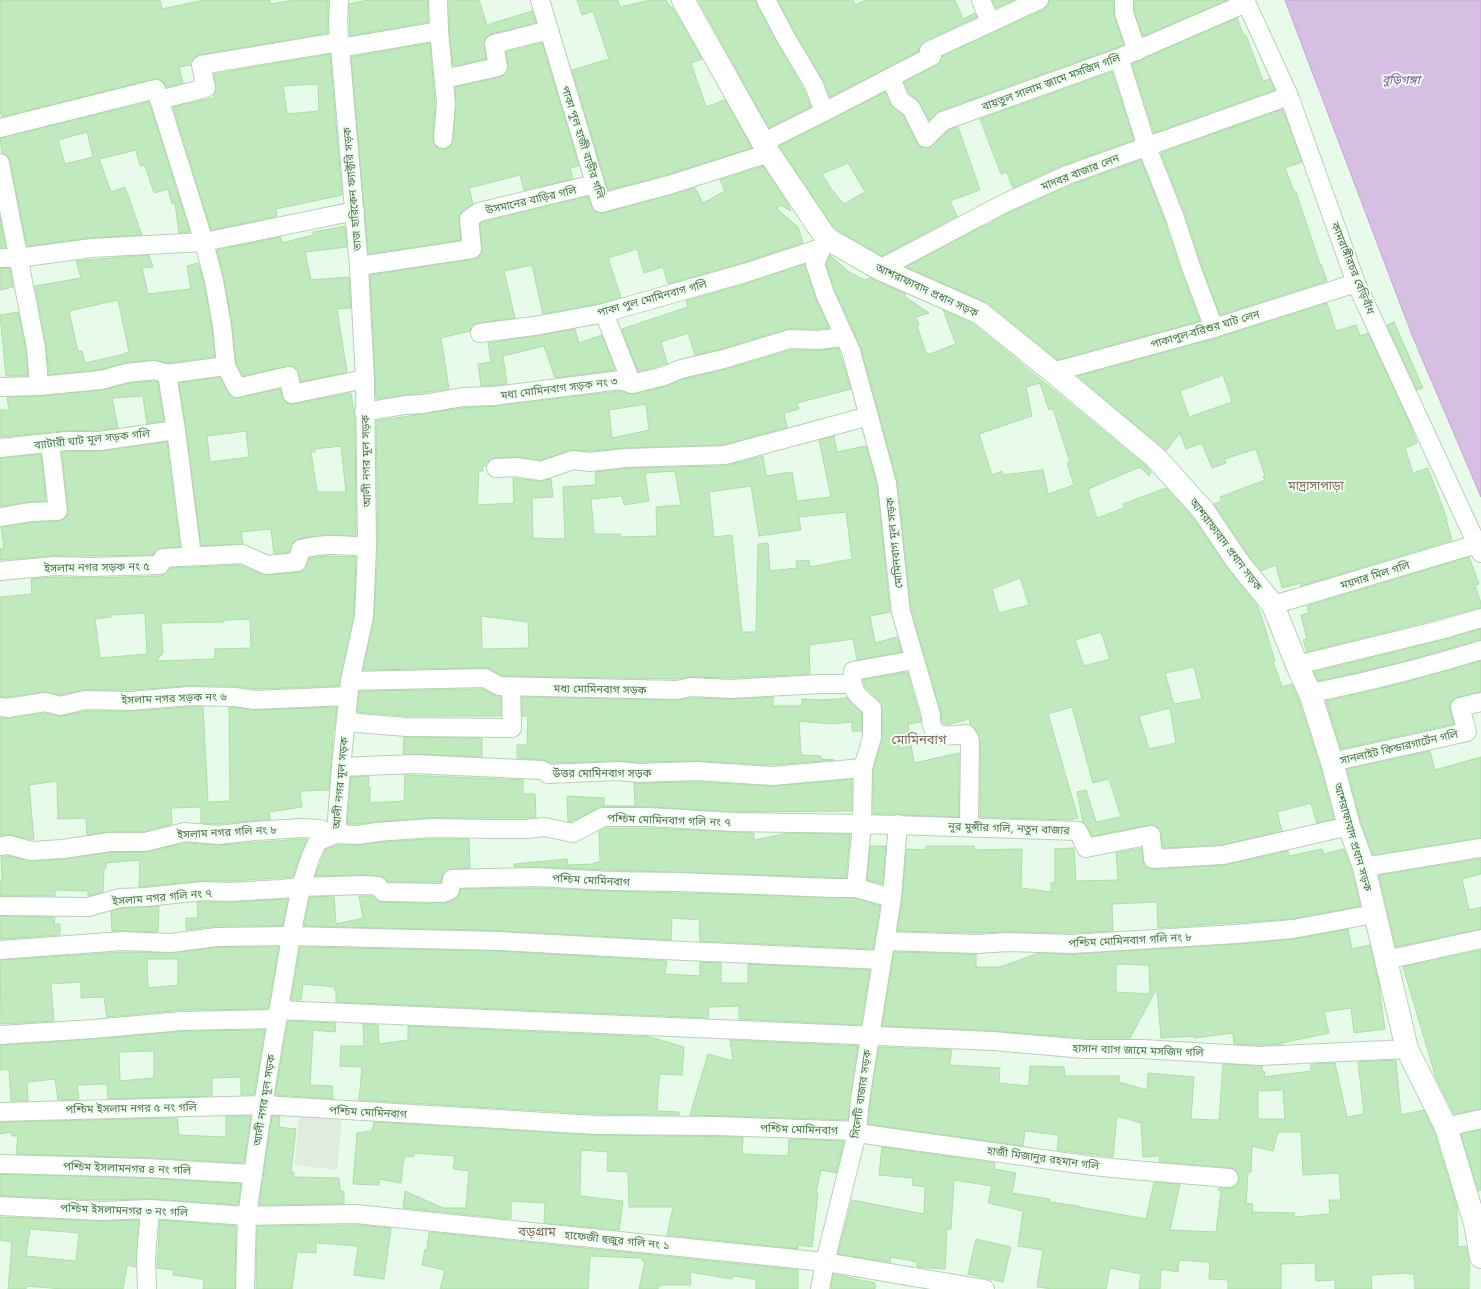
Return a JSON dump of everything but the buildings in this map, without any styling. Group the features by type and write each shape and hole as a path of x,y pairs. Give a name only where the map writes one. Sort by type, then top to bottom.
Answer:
{"street":[{"name":"তাজ হারিকেন ফ্যাক্টরি সড়ক","path":"339,0 338,24 359,266 365,379"},
{"path":"438,0 438,30 446,103 442,139"},
{"name":"পাকা পুল হাজী বাড়ীর গলি","path":"540,0 601,203 669,185 766,147"},
{"path":"766,0 814,85 824,112"},
{"path":"981,0 990,22"},
{"path":"766,147 824,112 932,56 929,51 1039,0"},
{"path":"1124,0 1124,13 1137,51"},
{"name":"আশরাফাবাদ প্রধান সড়ক","path":"685,1 766,147 824,243 980,313 1154,457 1203,510 1238,562 1273,605 1310,693 1332,762 1349,826 1364,867 1407,1049 1446,1127 1478,1222 1481,1257"},
{"name":"বায়তুল সালাম জামে মসজিদ গলি","path":"891,78 900,100 911,108 926,138 943,121 1137,51 1246,2"},
{"name":"কামরাঙ্গীরচর বেড়িবাঁধ","path":"1246,2 1289,96 1356,283 1479,549"},
{"path":"159,100 206,88 201,66 438,30"},
{"path":"444,79 498,67 494,44 549,30"},
{"path":"1119,58 1147,147 1175,218 1190,267 1214,328"},
{"path":"0,128 156,89 204,242 214,281 222,326 226,366 237,388 289,376 292,394 365,379"},
{"name":"মাদবর বাজার লেন","path":"880,269 1003,204 1068,175 1289,96"},
{"path":"0,163 36,348 39,386"},
{"name":"উসমানের বাড়ির গলি","path":"359,266 472,249 469,219 479,212 595,184"},
{"path":"0,258 18,258 92,248 204,242 354,211"},
{"name":"পাকা পুল মোমিনবাগ গলি","path":"480,334 541,325 604,313 745,273 824,243"},
{"name":"মোমিনবাগ মূল সড়ক","path":"824,243 815,264 825,294 851,351 887,484 902,612 914,660 931,715 933,728 942,735 966,734 970,740 969,827"},
{"name":"পাকাপুল-বরিশুর ঘাট লেন","path":"1052,372 1214,328 1356,283"},
{"path":"604,313 632,384"},
{"name":"মধ্য মোমিনবাগ সড়ক নং ৩","path":"364,412 463,397 494,396 621,380 632,384 790,339 818,340 844,337"},
{"path":"0,387 39,386 101,380 127,373 155,370 167,374 226,366"},
{"path":"167,374 176,430 192,556"},
{"name":"আলী নগর মূল সড়ক","path":"245,1289 248,1216 253,1174 291,936 301,887 310,858 318,841 336,834 349,689 364,617 368,547 364,412 365,379"},
{"path":"496,468 516,467 541,471 573,460 590,462 626,458 725,455 869,416"},
{"name":"ব্যাটারী ঘাট মূল সড়ক গলি","path":"0,448 66,441 100,441 176,430"},
{"path":"0,517 31,512 58,511 50,443"},
{"name":"ইসলাম নগর সড়ক নং ৫","path":"0,571 55,566 160,566 163,558 242,554 267,565 297,562 301,549 316,545 335,544 368,547"},
{"name":"ময়দার মিল গলি","path":"1273,605 1479,549"},
{"path":"1297,665 1440,630 1481,618"},
{"path":"1310,693 1365,682 1481,650"},
{"path":"856,888 862,824 863,768 872,737 872,708 858,696 851,684 853,672 914,660"},
{"name":"মধ্য মোমিনবাগ সড়ক","path":"349,689 485,678 499,686 511,687 677,690 691,687 730,689 821,684 851,684"},
{"path":"346,722 406,727 512,728 511,687"},
{"name":"ইসলাম নগর সড়ক নং ৬","path":"0,707 8,708 44,702 60,706 85,700 131,701 189,696 235,697 255,700 349,689"},
{"name":"সানলাইট কিন্ডারগার্টেন গলি","path":"1332,762 1467,732 1460,707 1481,702"},
{"name":"উত্তর মোমিনবাগ সড়ক","path":"341,767 414,764 542,770 548,774 618,770 639,773 696,771 772,776 863,768"},
{"name":"পশ্চিম মোমিনবাগ গলি নং ৭","path":"336,834 358,835 432,828 526,829 544,827 573,833 603,817 649,817 733,822 862,824"},
{"name":"নূর মুন্সীর গলি, নতুন বাজার","path":"862,824 1078,831 1086,848 1151,835 1153,859 1223,855 1349,826"},
{"path":"892,898 898,824"},
{"name":"ইসলাম নগর গলি নং ৮","path":"0,846 8,845 31,851 50,850 110,842 144,842 185,832 218,835 255,830 302,828 319,829 336,834"},
{"path":"1364,867 1481,848"},
{"name":"পশ্চিম মোমিনবাগ","path":"301,887 365,885 378,886 383,892 443,893 450,890 452,879 535,877 610,881 856,888 892,898"},
{"name":"ইসলাম নগর গলি নং ৭","path":"0,906 88,907 120,898 203,892 281,890 301,887"},
{"name":"সিলেটি বাজার সড়ক","path":"820,1289 825,1262 857,1132 869,1036 892,898"},
{"name":"পশ্চিম মোমিনবাগ গলি নং ৮","path":"885,941 977,944 1008,942 1072,944 1293,929 1374,914"},
{"path":"0,950 123,942 171,943 217,937 291,936 500,941 671,951 882,960"},
{"path":"1386,960 1481,939"},
{"path":"0,1035 93,1030 182,1021 278,1014 869,1036"},
{"name":"হাসান ব্যাগ জামে মসজিদ গলি","path":"869,1036 993,1041 1085,1049 1142,1049 1260,1056 1407,1049"},
{"name":"পশ্চিম মোমিনবাগ","path":"263,1105 596,1125 718,1126 857,1132"},
{"name":"পশ্চিম ইসলাম নগর ৫ নং গলি","path":"0,1112 263,1105"},
{"path":"1446,1127 1481,1119"},
{"name":"হাজী মিজানুর রহমান গলি","path":"857,1132 1093,1166 1229,1178"},
{"name":"পশ্চিম ইসলামনগর ৪ নং গলি","path":"0,1164 148,1168 253,1174"},
{"name":"পশ্চিম ইসলামনগর ৩ নং গলি","path":"0,1206 101,1211 150,1209 248,1216"},
{"path":"147,1289 146,1257 150,1209"},
{"name":"হাফেজী হুজুর গলি নং ১","path":"248,1216 356,1214 825,1262 985,1289"}],"shaded area":[{"path":"299,1111 342,1118 337,1170 295,1165"}],"water":[{"name":"বুড়িগঙ্গা","path":"1285,0 1481,0 1481,497 1412,335"}],"district":[{"name":"মাদ্রাসাপাড়া","path":"1316,486"},
{"name":"মোমিনবাগ","path":"919,739"},
{"name":"বড়গ্রাম","path":"537,1231"}]}
